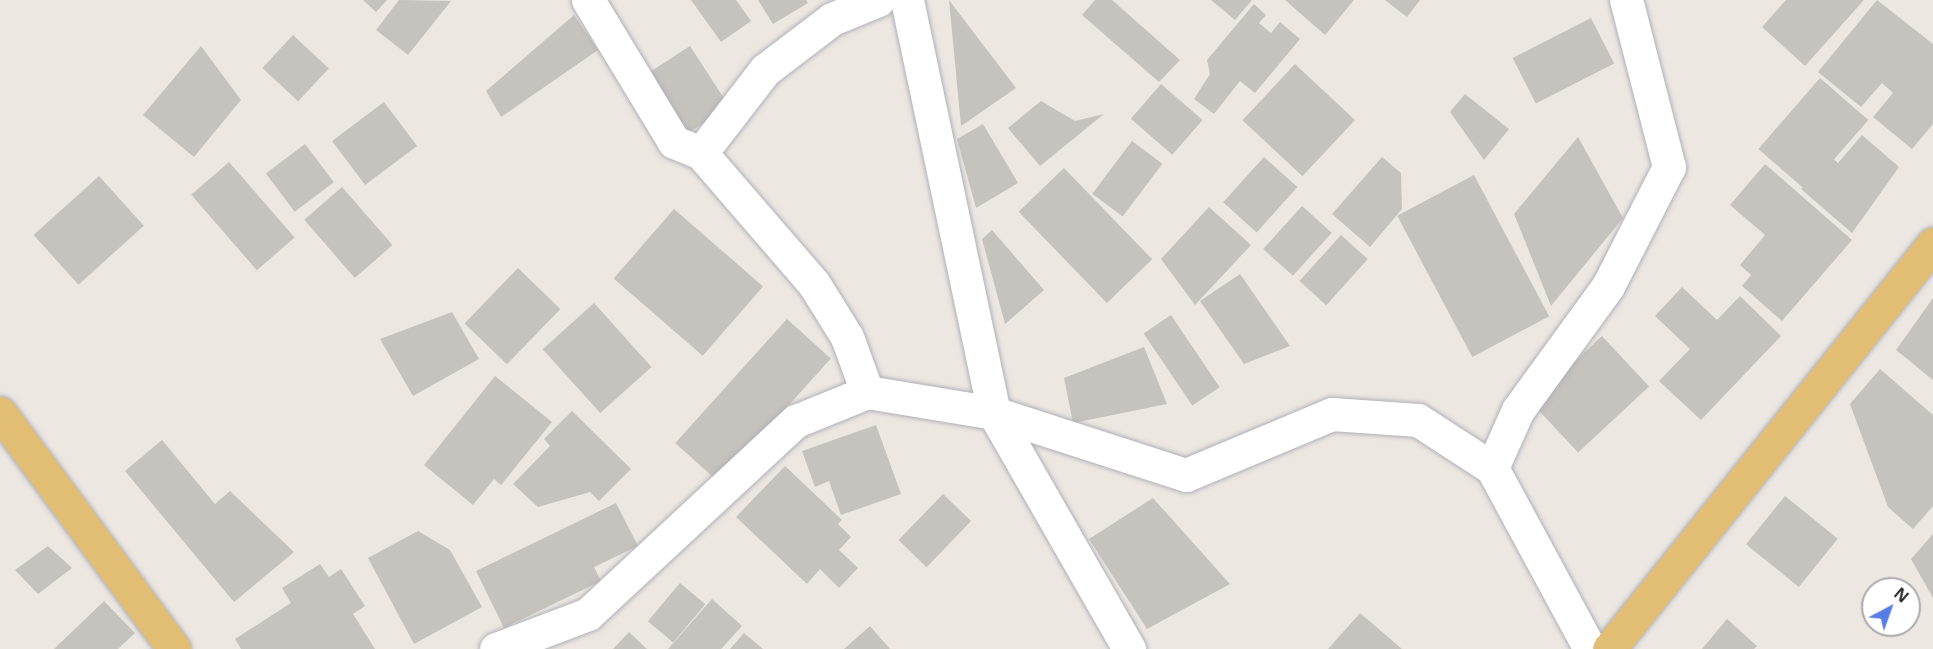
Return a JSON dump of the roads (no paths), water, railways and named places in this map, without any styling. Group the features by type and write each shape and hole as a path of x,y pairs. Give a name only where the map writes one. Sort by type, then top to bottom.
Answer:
{"main road":[{"path":"1609,649 1933,244"},
{"path":"0,413 174,649"}],"street":[{"path":"588,0 674,142 700,153 814,284 848,337 867,392"},
{"path":"700,153 765,70 832,19 878,0"},
{"path":"907,0 994,413 1129,649"},
{"path":"1492,468 1518,410 1608,286 1669,167 1626,0"},
{"path":"496,649 588,614 796,421 867,392 994,413 1186,475 1332,414 1418,420 1492,468 1590,649"}]}
